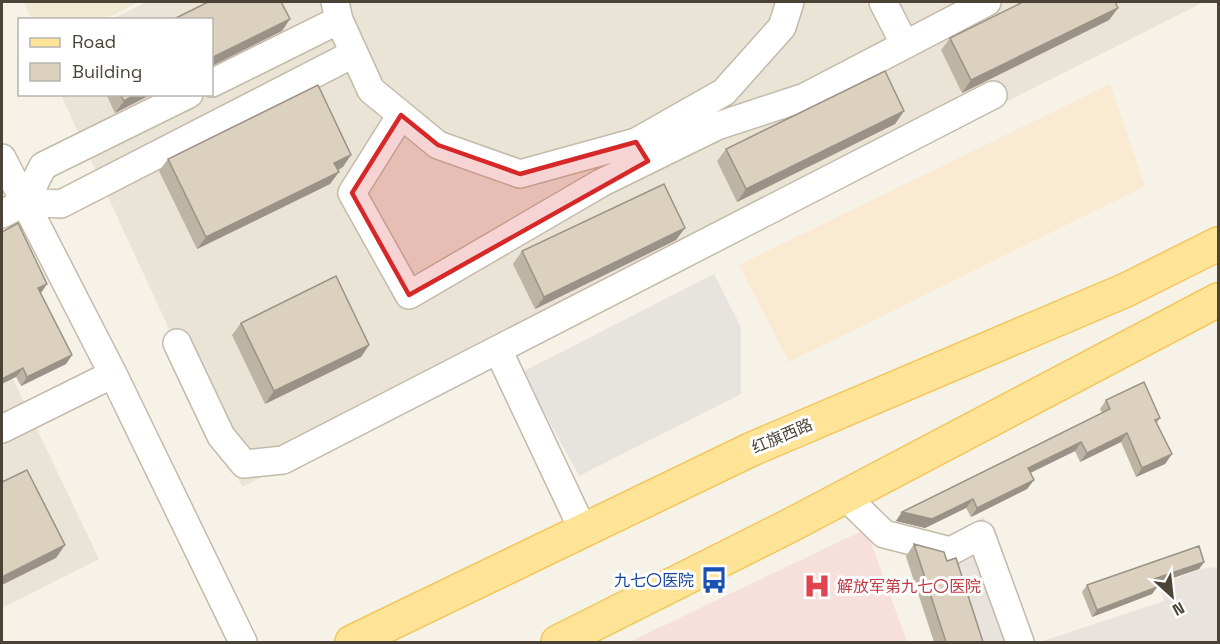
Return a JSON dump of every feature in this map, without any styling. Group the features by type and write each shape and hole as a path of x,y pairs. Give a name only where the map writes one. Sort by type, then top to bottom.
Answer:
{"main road":[{"name":"红旗西路","path":"352,642 752,449 1126,290 1218,244"},
{"path":"558,642 845,496 1218,300"}],"street":[{"path":"401,115 352,193 410,295 601,183 724,92 782,27 790,2"},
{"path":"883,2 905,45"},
{"path":"213,83 337,11 353,54 370,90 438,145 520,174 642,151 805,97 987,2"},
{"path":"13,208 61,204 353,54"},
{"path":"177,343 221,436 244,464 284,460 993,95"},
{"path":"13,208 43,166 185,96"},
{"path":"2,158 13,208 114,374 243,642"},
{"path":"498,350 583,530"},
{"path":"2,429 114,374"},
{"path":"845,496 884,534 951,551 981,535 1020,642"}],"highlighted area":[{"path":"401,115 438,145 520,174 636,142 648,161 409,295 352,193"}],"shaded area":[{"path":"23,2 139,2 107,18 31,18"},
{"path":"147,2 1204,2 242,487 61,96 213,96 213,18 114,18"},
{"path":"1110,84 1145,186 789,362 739,265"},
{"path":"714,274 741,327 741,394 579,476 522,372"},
{"path":"2,356 99,559 2,608"},
{"path":"984,517 1032,642 934,642 905,556"},
{"name":"解放军第九七〇医院","path":"866,529 907,642 629,642"},
{"path":"1218,567 1218,642 1040,642 1164,601 1159,586 1199,569"}],"building":[{"path":"208,2 281,2 290,19 213,57 213,18 176,18"},
{"path":"1023,2 1115,2 1118,8 971,80 950,38"},
{"path":"885,71 904,111 746,189 726,149"},
{"path":"318,85 351,155 334,163 339,172 206,237 168,159"},
{"path":"121,96 133,96 124,101"},
{"path":"664,184 685,228 544,297 522,251"},
{"path":"18,223 47,284 38,288 72,355 27,377 23,368 2,379 2,232"},
{"path":"336,276 369,345 274,391 241,323"},
{"path":"1144,382 1160,418 1155,420 1172,454 1142,468 1127,433 1087,453 1081,442 1028,468 1034,480 977,508 973,499 932,519 902,512 1110,409 1106,400"},
{"path":"27,470 65,545 2,577 2,482"},
{"path":"914,544 944,552 947,561 956,558 983,642 946,642"},
{"path":"1199,546 1204,562 1154,579 1157,587 1097,610 1087,585"}],"place":[{"name":"九七〇医院","path":"714,580"},
{"name":"解放军第九七〇医院","path":"817,586"}]}
